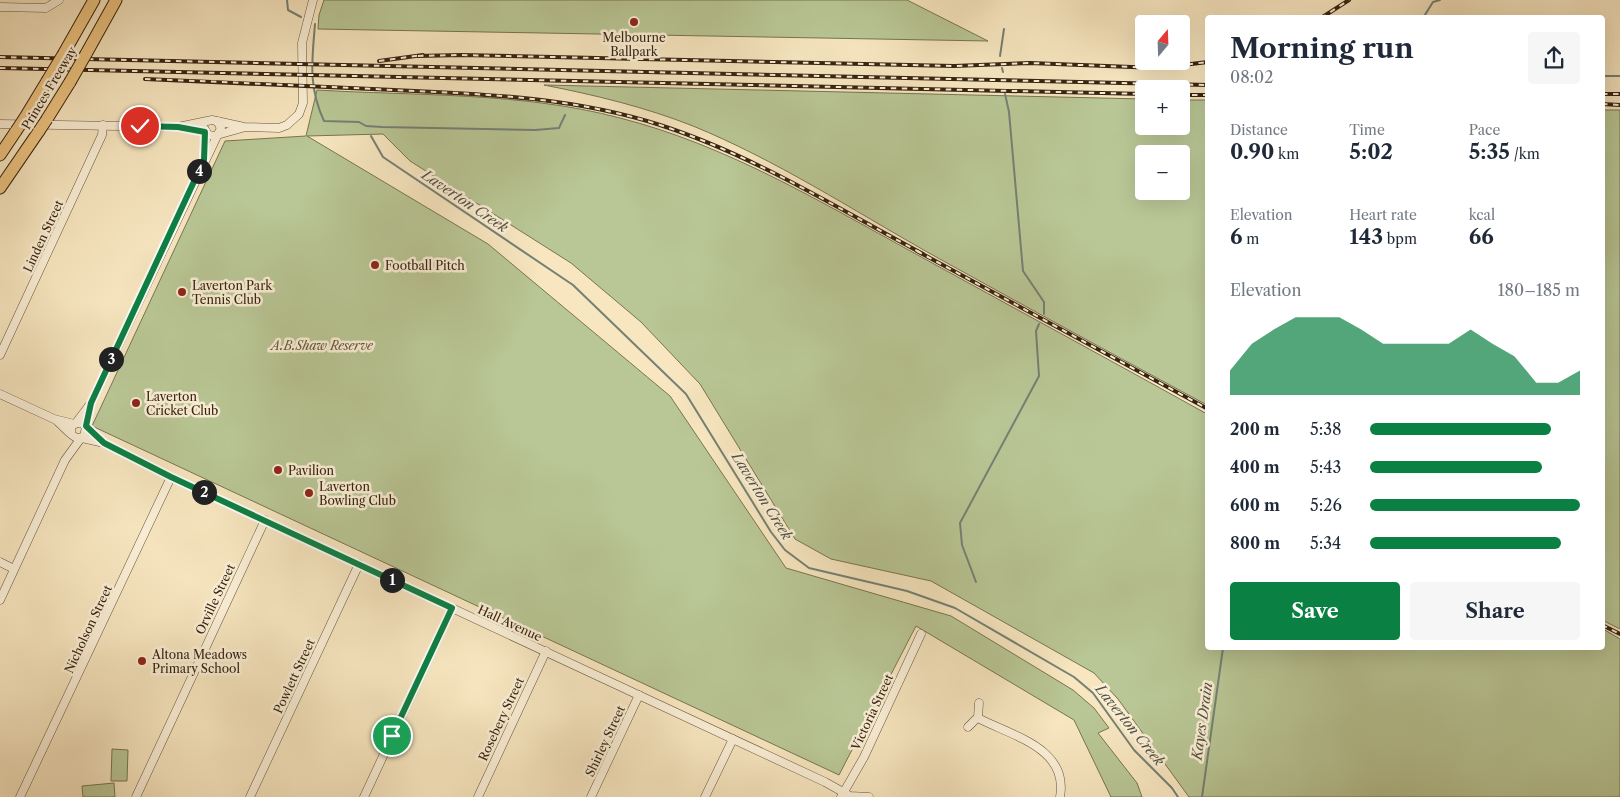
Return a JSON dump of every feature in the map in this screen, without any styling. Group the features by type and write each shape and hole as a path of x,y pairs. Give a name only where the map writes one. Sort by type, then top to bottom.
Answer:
{"highway":[{"name":"Princes Freeway","path":"0,155 24,119 94,0"},
{"name":"Princes Freeway","path":"0,188 70,82 116,0"}],"street":[{"path":"0,7 41,8 52,5 59,0"},
{"path":"0,124 178,127 213,121 244,127 280,128 287,125 299,114 303,103 302,43 312,0"},
{"path":"204,160 206,133 204,127 213,121"},
{"path":"65,460 87,432 86,427 91,403 204,160 221,128 213,121"},
{"name":"Linden Street","path":"0,355 102,135 103,126"},
{"path":"178,127 206,133 212,137 244,127"},
{"path":"0,394 54,419 83,423 86,427"},
{"path":"0,600 65,460 75,423 91,403"},
{"path":"54,419 75,438 82,438"},
{"name":"Hall Avenue","path":"86,427 104,443"},
{"name":"Hall Avenue","path":"82,438 104,443 171,477 825,782 843,793"},
{"name":"Nicholson Street","path":"22,795 171,477"},
{"name":"Orville Street","path":"136,797 265,520"},
{"path":"0,562 14,569"},
{"name":"Powlett Street","path":"250,797 359,564"},
{"path":"364,797 452,608"},
{"name":"Victoria Street","path":"843,793 864,757 921,634"},
{"name":"Rosebery Street","path":"478,797 546,651"},
{"name":"Shirley Street","path":"591,797 639,695"},
{"path":"968,727 978,718 979,703"},
{"path":"978,718 1027,742 1049,756 1057,766 1062,778 1060,797"},
{"path":"705,797 732,739"},
{"path":"843,793 866,796"}],"green space":[{"name":"Melbourne Ballpark","path":"324,0 907,0 988,41 318,29 319,15"},
{"path":"544,85 1135,99 1135,135 1190,135 1190,100 1205,100 1205,404 929,253 754,154 724,139 657,113 620,102"},
{"name":"A.B.Shaw Reserve","path":"317,90 507,99 583,110 659,129 697,143 771,176 1205,413 1205,650 1605,650 1605,630 1620,639 1620,797 1189,797 1118,699 1094,673 931,581 831,559 795,539 700,384 641,322 571,263 410,161 383,134 307,136 488,244 670,396 786,568 951,616 1073,690 1094,708 1109,728 1098,733 1137,783 1142,797 1111,797 1074,720 916,626 839,775 92,426 225,141 306,136"},
{"path":"1605,110 1620,110 1620,629 1605,622"},
{"path":"112,749 128,750 127,781 111,781"},
{"path":"114,783 115,797 83,797 82,786"}],"waterway":[{"name":"Laverton Creek","path":"287,0 288,10 301,17"},
{"name":"Kayes Drain","path":"1425,15 1433,2 1440,0"},
{"path":"315,24 312,62 313,85 324,121 359,122 366,126 382,127 535,130 559,128 565,115"},
{"path":"1000,56 1004,29"},
{"path":"1002,68 1003,72"},
{"path":"1605,76 1620,76"},
{"path":"1005,94 1009,112 1023,271 1044,302 1044,314"},
{"name":"Laverton Creek","path":"371,136 383,157 573,285 686,394 771,532 785,550 809,568 907,591 955,608 1074,677 1093,693 1134,750 1172,788 1178,797"},
{"path":"976,582 962,545 960,523 1039,376 1036,331 1039,324"},
{"name":"Kayes Drain","path":"1202,797 1223,650"}],"railway":[{"path":"1326,15 1349,0"},
{"path":"379,61 423,55"},
{"path":"418,56 461,55 954,66 1030,63 1157,68 1205,62"},
{"path":"0,57 1205,85"},
{"path":"0,68 1135,94"},
{"path":"145,79 495,95 594,108 660,125 728,151 794,184 923,254"},
{"path":"1605,94 1620,94"},
{"path":"1190,95 1205,95"},
{"path":"1605,104 1620,105"},
{"path":"917,251 1205,407"},
{"path":"1605,626 1620,634"}],"place":[{"name":"Melbourne Ballpark","path":"634,22"},
{"name":"Football Pitch","path":"375,265"},
{"name":"Laverton Park Tennis Club","path":"182,292"},
{"name":"Laverton Cricket Club","path":"136,403"},
{"name":"Pavilion","path":"278,470"},
{"name":"Laverton Bowling Club","path":"309,493"},
{"name":"Altona Meadows Primary School","path":"142,661"}],"route":[{"path":"140,126 191,128 205,132 206,149 204,160 91,403 86,426 104,443 171,477 452,608 392,736"}]}
